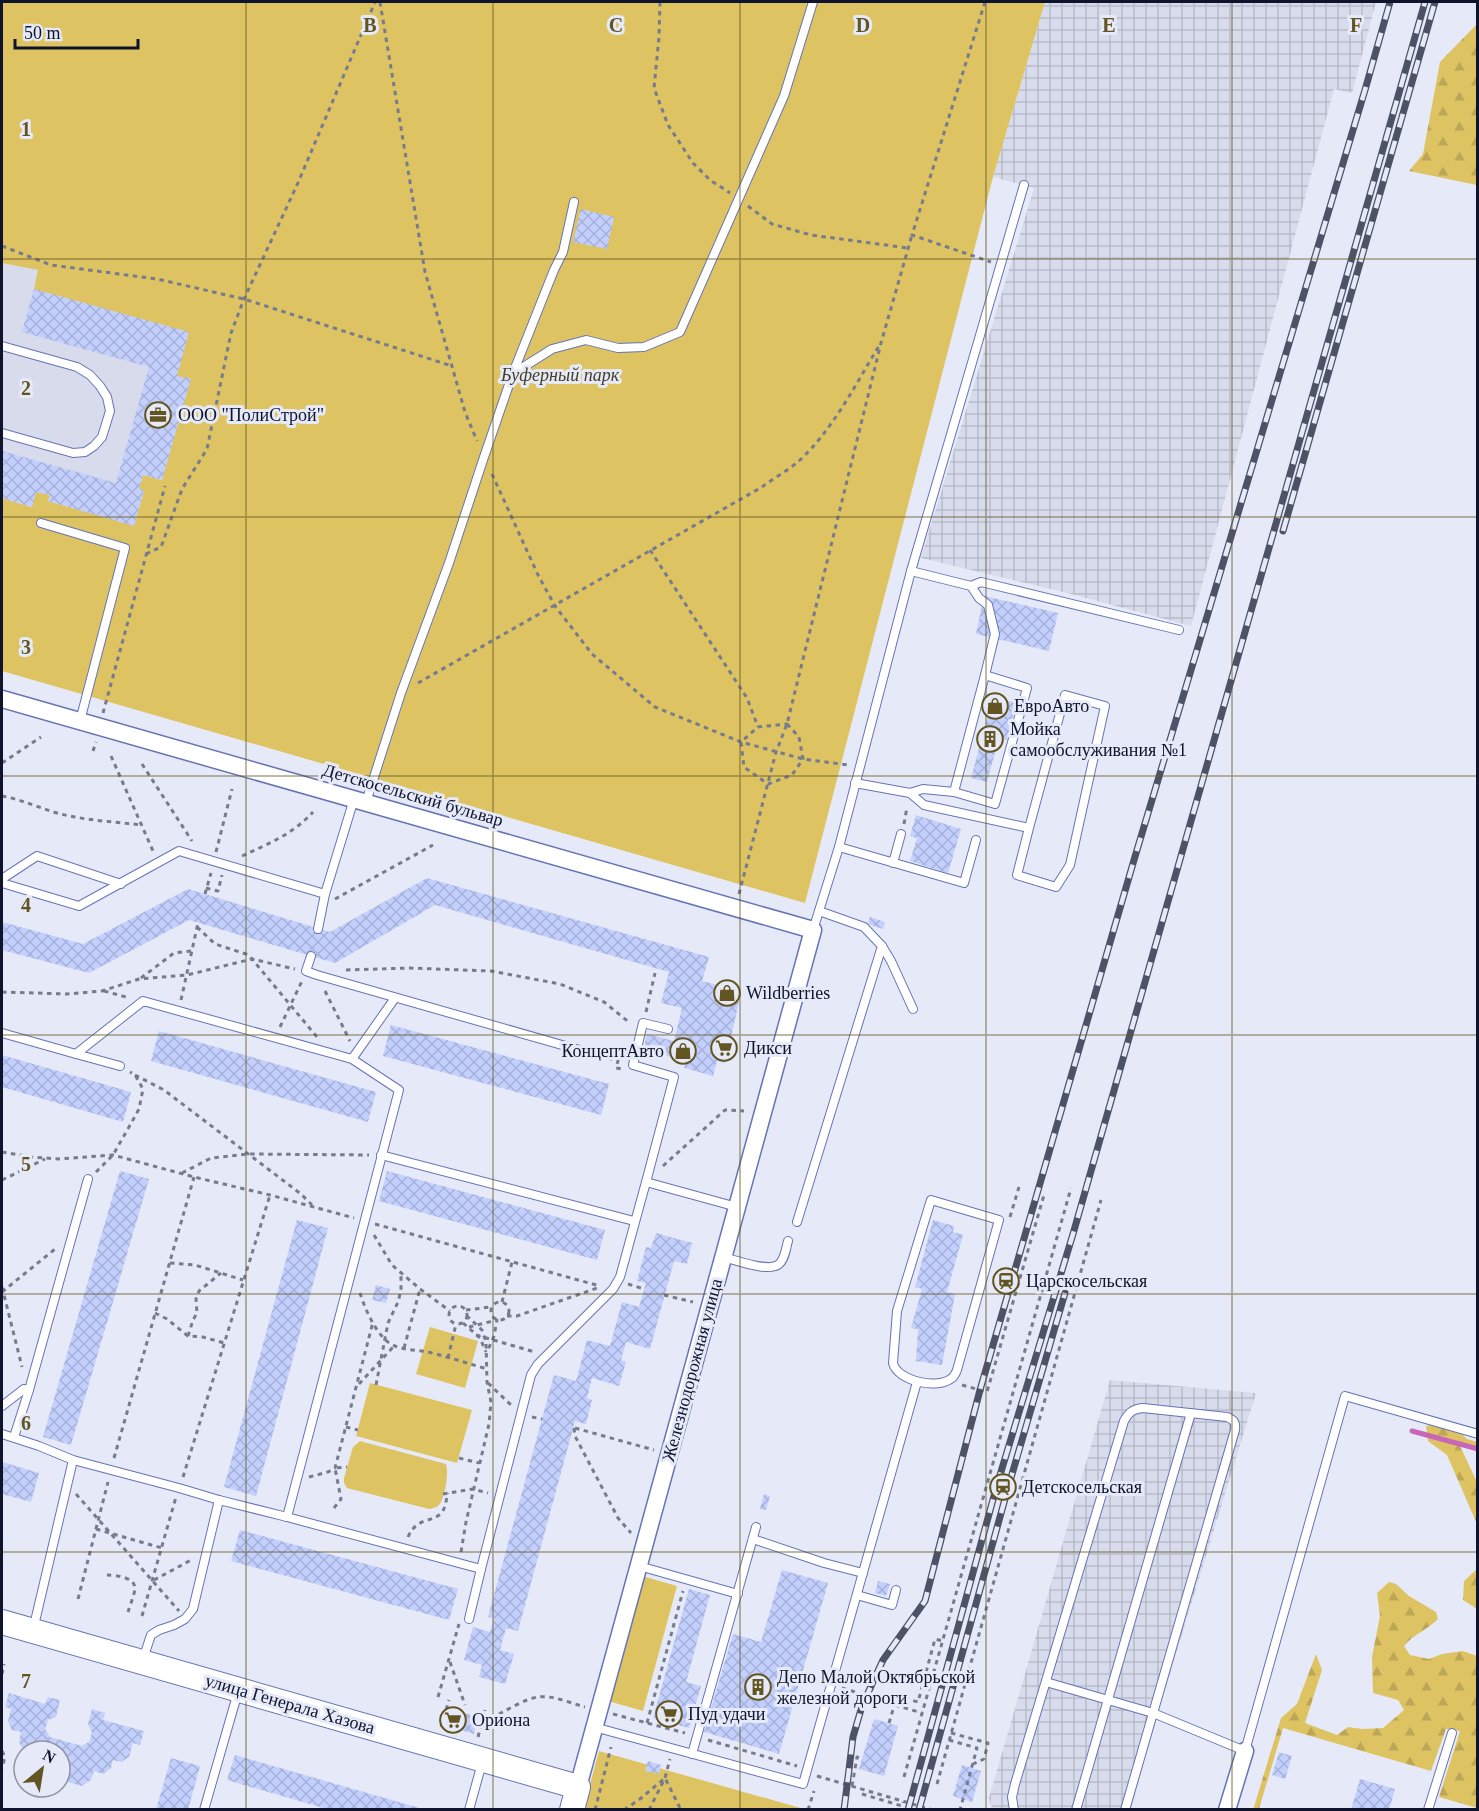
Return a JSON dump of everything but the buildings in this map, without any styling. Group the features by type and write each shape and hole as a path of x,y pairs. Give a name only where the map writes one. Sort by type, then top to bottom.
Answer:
{"street":[{"name":"Детскосельский бульвар","path":"2,699 813,930"},
{"name":"Железнодорожная улица","path":"575,1798 594,1727 592,1709 639,1566 813,930"},
{"name":"улица Генерала Хазова","path":"2,1622 483,1760 575,1798"},
{"path":"1227,1809 1245,1751"}],"lane":[{"path":"513,373 552,349 586,340 618,348 644,347 680,332 784,96 813,2"},
{"path":"813,930 839,847 911,571 1024,185"},
{"path":"318,928 326,894 449,563 513,373 563,252 574,202"},
{"path":"2,346 84,371 100,386 107,397 110,411 102,437 84,452 73,453 2,434"},
{"path":"41,523 125,548 80,721"},
{"path":"911,571 971,586 981,582 1179,630"},
{"path":"954,792 995,634 988,605 979,598 971,586"},
{"path":"855,783 910,793 923,789 954,792 995,804 1027,688 985,675"},
{"path":"1065,695 1105,706 1070,865 1056,886 1017,875 1029,828 1065,695"},
{"path":"910,793 924,805 1029,828"},
{"path":"893,863 901,834"},
{"path":"839,847 964,883 976,840"},
{"path":"2,881 79,906 179,851 326,894"},
{"path":"2,881 37,856 121,884"},
{"path":"819,910 864,927 882,946 891,961 913,1009"},
{"path":"797,1222 882,946"},
{"path":"311,956 306,971 317,975 597,1055"},
{"path":"354,1056 395,998"},
{"path":"76,1054 143,1001 330,1053 354,1056 399,1090 287,1516"},
{"path":"465,1619 481,1569 531,1375 546,1355 613,1289 620,1277 674,1077 633,1065 642,1028 668,1029"},
{"path":"2,1033 120,1065"},
{"path":"381,1155 634,1221"},
{"path":"14,1437 88,1179"},
{"path":"646,1182 737,1207"},
{"path":"931,1200 999,1220 957,1370 952,1378 942,1383 917,1382 898,1373 893,1363 897,1311 931,1200"},
{"path":"723,1257 772,1268 779,1264 784,1256 788,1241"},
{"path":"594,1727 803,1784 803,1770 857,1595 917,1382"},
{"path":"2,1406 24,1389 28,1390"},
{"path":"1046,1682 1154,1713 1245,1751 1345,1396 1478,1434"},
{"path":"1014,1809 1012,1797 1015,1785 1128,1413 1143,1408 1227,1417 1233,1419 1236,1424 1235,1430 1125,1809"},
{"path":"1076,1809 1191,1413"},
{"path":"2,1434 73,1460 481,1569"},
{"path":"33,1631 73,1460"},
{"path":"142,1662 151,1635 185,1619 192,1609 219,1500"},
{"path":"692,1754 756,1527"},
{"path":"753,1539 824,1563 863,1573"},
{"path":"639,1566 738,1594"},
{"path":"857,1595 892,1605 896,1590"},
{"path":"204,1809 238,1690"},
{"path":"1428,1809 1452,1733"},
{"path":"469,1809 483,1760"}],"path":[{"path":"146,554 161,547 182,489 207,449 231,333 375,2"},
{"path":"380,2 425,272 465,412 538,575 555,606 592,654 655,707 741,742 803,759 860,767"},
{"path":"660,2 654,88 668,125 693,163 710,180 772,224 811,235 908,248"},
{"path":"735,907 776,752 786,724 881,343 908,248 985,2"},
{"path":"912,235 1000,265"},
{"path":"2,246 51,265 157,279 244,299 452,366"},
{"path":"401,693 762,487 799,461 820,439 881,343"},
{"path":"93,751 165,486"},
{"path":"650,550 747,698 758,727"},
{"path":"741,742 758,727 786,724 799,736 803,759 792,775 768,784"},
{"path":"2,763 41,737"},
{"path":"741,742 744,767 768,784"},
{"path":"111,756 159,863"},
{"path":"142,764 203,859"},
{"path":"205,894 232,789"},
{"path":"901,834 910,793"},
{"path":"2,796 69,816 141,825"},
{"path":"206,888 218,891 224,864 284,837 302,824 313,812"},
{"path":"324,904 339,898 433,845"},
{"path":"178,1011 198,925 214,944 246,954 252,959 330,1053"},
{"path":"139,979 174,953 192,951"},
{"path":"2,993 67,994 102,991 139,979 187,975 252,959 306,971 274,1038"},
{"path":"341,970 410,968 491,971 560,984 604,1002 642,1028 655,973"},
{"path":"317,975 354,1056"},
{"path":"102,991 143,1001"},
{"path":"120,1065 164,1090 301,1194 313,1206"},
{"path":"88,1179 113,1155 139,1109 143,1089 135,1075"},
{"path":"646,1182 725,1110 744,1111"},
{"path":"2,1152 47,1158 113,1155 180,1174 313,1206 602,1286 517,1316 507,1316"},
{"path":"180,1174 211,1158 249,1154 381,1155"},
{"path":"2,1180 47,1158"},
{"path":"78,1599 111,1469 194,1177"},
{"path":"904,1777 1071,1188"},
{"path":"142,1616 179,1488 270,1195"},
{"path":"963,1385 987,1392 1044,1195"},
{"path":"937,1784 1101,1200"},
{"path":"365,1221 392,1265 450,1311"},
{"path":"28,1390 2,1291 72,1234"},
{"path":"502,1302 512,1262"},
{"path":"170,1263 195,1265 244,1280"},
{"path":"188,1336 197,1313 196,1299 199,1291 221,1273"},
{"path":"376,1385 384,1337 401,1290 401,1274"},
{"path":"358,1288 372,1322 394,1346 487,1369"},
{"path":"404,1348 420,1289"},
{"path":"664,1295 693,1302"},
{"path":"456,1324 450,1318 450,1311 453,1307 459,1306 466,1310 492,1307 502,1302"},
{"path":"469,1327 503,1320 509,1308 502,1302"},
{"path":"492,1307 492,1316 497,1320"},
{"path":"460,1563 466,1521 489,1424 491,1402 487,1382 487,1354 484,1337 478,1325 467,1316 466,1310"},
{"path":"155,1313 167,1319 188,1336 204,1337 224,1343"},
{"path":"462,1323 467,1316"},
{"path":"487,1354 497,1320"},
{"path":"334,1508 341,1499 335,1468 372,1322"},
{"path":"456,1324 462,1323 469,1327 480,1338 487,1354"},
{"path":"447,1358 456,1324"},
{"path":"476,1335 546,1355"},
{"path":"356,1388 394,1346"},
{"path":"487,1382 521,1414"},
{"path":"346,1427 358,1430"},
{"path":"631,1533 618,1518 575,1436 574,1428 654,1450"},
{"path":"459,1458 479,1463"},
{"path":"297,1480 335,1468 347,1467"},
{"path":"67,1484 185,1619"},
{"path":"403,1548 410,1533 419,1522 437,1516 443,1511 445,1493 473,1489 500,1496"},
{"path":"96,1529 162,1548"},
{"path":"152,1581 207,1551"},
{"path":"107,1575 122,1577 132,1582 135,1587 128,1612"},
{"path":"647,1723 685,1584"},
{"path":"438,1697 465,1619"},
{"path":"890,1724 897,1696 918,1702 935,1639 941,1641"},
{"path":"450,1660 465,1704"},
{"path":"2,1674 4,1664"},
{"path":"842,1688 884,1701"},
{"path":"499,1714 529,1699 548,1697 698,1737 933,1809"},
{"path":"449,1700 441,1728 450,1731"},
{"path":"895,1705 922,1713"},
{"path":"469,1735 478,1737 485,1710"},
{"path":"649,1809 665,1778 677,1731"},
{"path":"951,1733 988,1743 984,1759 973,1764"},
{"path":"949,1740 977,1748 960,1809"},
{"path":"595,1809 611,1747"},
{"path":"2,1751 5,1757 2,1768"},
{"path":"852,1786 857,1757 862,1759"},
{"path":"624,1809 665,1778"},
{"path":"665,1778 681,1809"},
{"path":"862,1794 902,1806 903,1801"},
{"path":"808,1809 811,1802"}],"shaded area":[{"path":"1045,2 1376,2 1352,93 1334,89 1191,626 921,558 1034,188 993,177"},
{"path":"2,263 39,270 34,289 177,376 191,379 162,480 143,475 144,490 134,526 48,501 32,507 2,498"},
{"path":"1110,1380 1256,1393 1157,1716 1131,1809 992,1809 989,1798"}],"green space":[{"name":"Буферный парк","path":"2,2 1045,2 993,177 805,903 2,671 2,498 31,507 36,492 50,495 48,501 134,525 144,491 139,489 143,475 162,480 190,380 177,376 34,289 38,270 2,263"},
{"path":"1477,24 1477,185 1409,171 1423,154 1440,62"},
{"path":"430,1327 478,1341 465,1388 416,1374"},
{"path":"370,1383 472,1410 457,1463 356,1436"},
{"path":"1437,1424 1458,1430 1467,1439 1477,1442 1477,1450 1460,1446 1477,1482 1477,1524 1447,1455 1428,1441 1426,1426"},
{"path":"360,1441 446,1464 446,1485 439,1505 429,1509 347,1488 344,1478 353,1447"},
{"path":"1477,1569 1477,1609 1463,1600 1464,1581"},
{"path":"642,1576 677,1586 643,1711 608,1701"},
{"path":"1389,1582 1396,1584 1409,1596 1436,1612 1438,1619 1404,1646 1410,1655 1429,1659 1442,1654 1463,1651 1477,1656 1477,1808 1439,1797 1460,1731 1446,1729 1431,1771 1283,1728 1259,1809 1253,1810 1281,1718 1297,1704 1316,1654 1322,1670 1305,1723 1337,1735 1348,1727 1383,1728 1404,1710 1398,1700 1373,1693 1372,1657 1380,1616 1377,1593"},
{"path":"599,1751 804,1809 583,1810"}],"waterway":[{"path":"1412,1431 1478,1449"}],"railway":[{"path":"844,1810 853,1737 862,1706 883,1660 925,1601 980,1390 1134,860 1390,2"},
{"path":"908,1810 997,1485 1073,1234 1425,2"},
{"path":"1283,531 1435,2"},
{"path":"919,1810 1008,1488 1065,1293"}],"place":[{"name":"ООО \"ПолиСтрой\"","path":"158,415"},
{"name":"ЕвроАвто","path":"995,706"},
{"name":"Мойка самообслуживания №1","path":"990,739"},
{"name":"Wildberries","path":"727,993"},
{"name":"Дикси","path":"724,1048"},
{"name":"КонцептАвто","path":"683,1051"},
{"name":"Царскосельская","path":"1006,1281"},
{"name":"Детскосельская","path":"1003,1487"},
{"name":"Депо Малой Октябрьской железной дороги","path":"758,1687"},
{"name":"Пуд удачи","path":"669,1714"},
{"name":"Ориона","path":"453,1720"}]}
